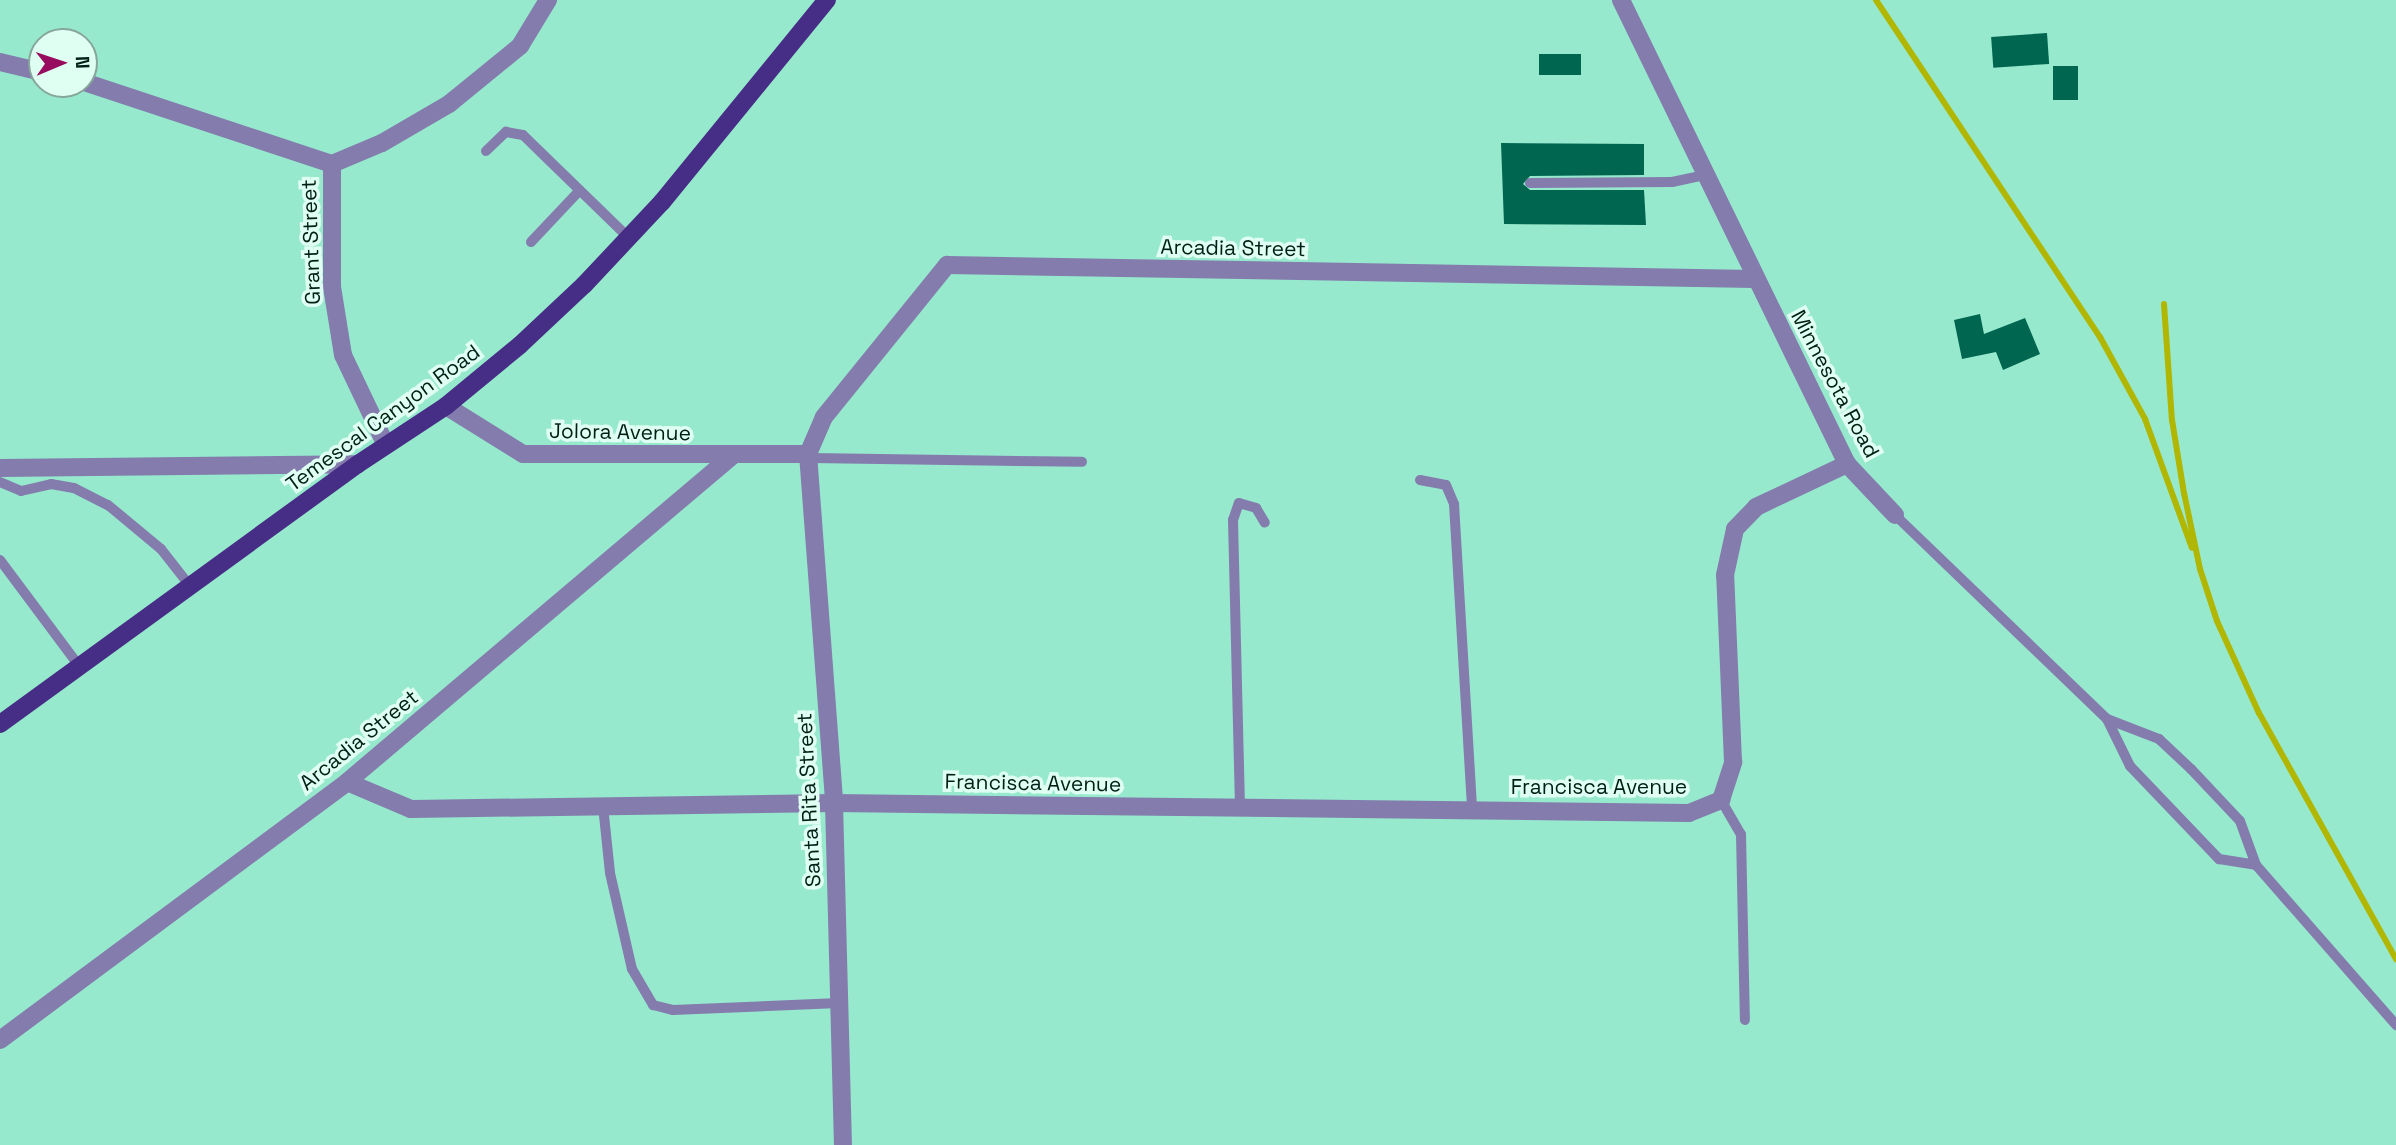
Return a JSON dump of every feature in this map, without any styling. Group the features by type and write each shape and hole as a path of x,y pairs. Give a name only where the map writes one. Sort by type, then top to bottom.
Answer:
{"main road":[{"name":"Temescal Canyon Road","path":"0,724 358,464 446,406 548,319 629,238 827,0"}],"street":[{"path":"332,163 382,143 449,104 520,46 548,0"},
{"name":"Minnesota Road","path":"1621,0 1754,279 1847,464 1895,514"},
{"path":"0,62 28,69"},
{"name":"Grant Street","path":"98,87 332,163 332,286 343,355 386,445"},
{"name":"Arcadia Street","path":"809,456 824,417 947,265 1754,279"},
{"name":"Jolora Avenue","path":"446,406 523,454 809,456"},
{"name":"Arcadia Street","path":"0,1040 347,782 732,456"},
{"name":"Santa Rita Street","path":"809,456 834,803 843,1145"},
{"path":"0,468 358,464"},
{"path":"1721,800 1733,762 1725,575 1735,529 1756,507 1847,464"},
{"name":"Francisca Avenue","path":"347,782 411,809 834,803 1689,813 1721,800"}],"lane":[{"path":"486,151 506,132 514,131 536,144 629,238"},
{"path":"1530,183 1672,182 1704,175"},
{"path":"531,242 580,190"},
{"path":"809,456 1082,462"},
{"path":"1420,480 1447,485 1454,504 1472,810"},
{"path":"0,482 22,491 51,484 74,488 107,505 161,549 190,586"},
{"path":"1240,807 1233,520 1239,503 1256,508 1265,523"},
{"name":"Minnesota Road","path":"1895,514 2107,719 2130,765 2219,859 2256,864"},
{"path":"0,560 79,666"},
{"name":"Minnesota Road","path":"2107,719 2159,739 2191,769 2240,821 2256,864 2396,1025"},
{"path":"1721,800 1741,834 1745,1020"},
{"path":"603,806 610,873 632,969 653,1005 673,1010 839,1003"}],"building":[{"path":"2047,33 2049,64 1993,68 1991,37"},
{"path":"1539,54 1581,54 1581,75 1539,75"},
{"path":"2053,66 2078,66 2078,100 2053,100"},
{"path":"1501,143 1644,144 1644,175 1530,176 1523,184 1530,190 1644,190 1646,225 1504,224"},
{"path":"1980,314 1984,334 2025,318 2040,354 2003,370 1996,352 1962,359 1954,320"}],"waterway":[{"path":"1876,0 2100,337 2145,419 2192,548"},
{"path":"2164,304 2172,420 2184,493 2200,569 2217,621 2259,713 2396,959"}]}
